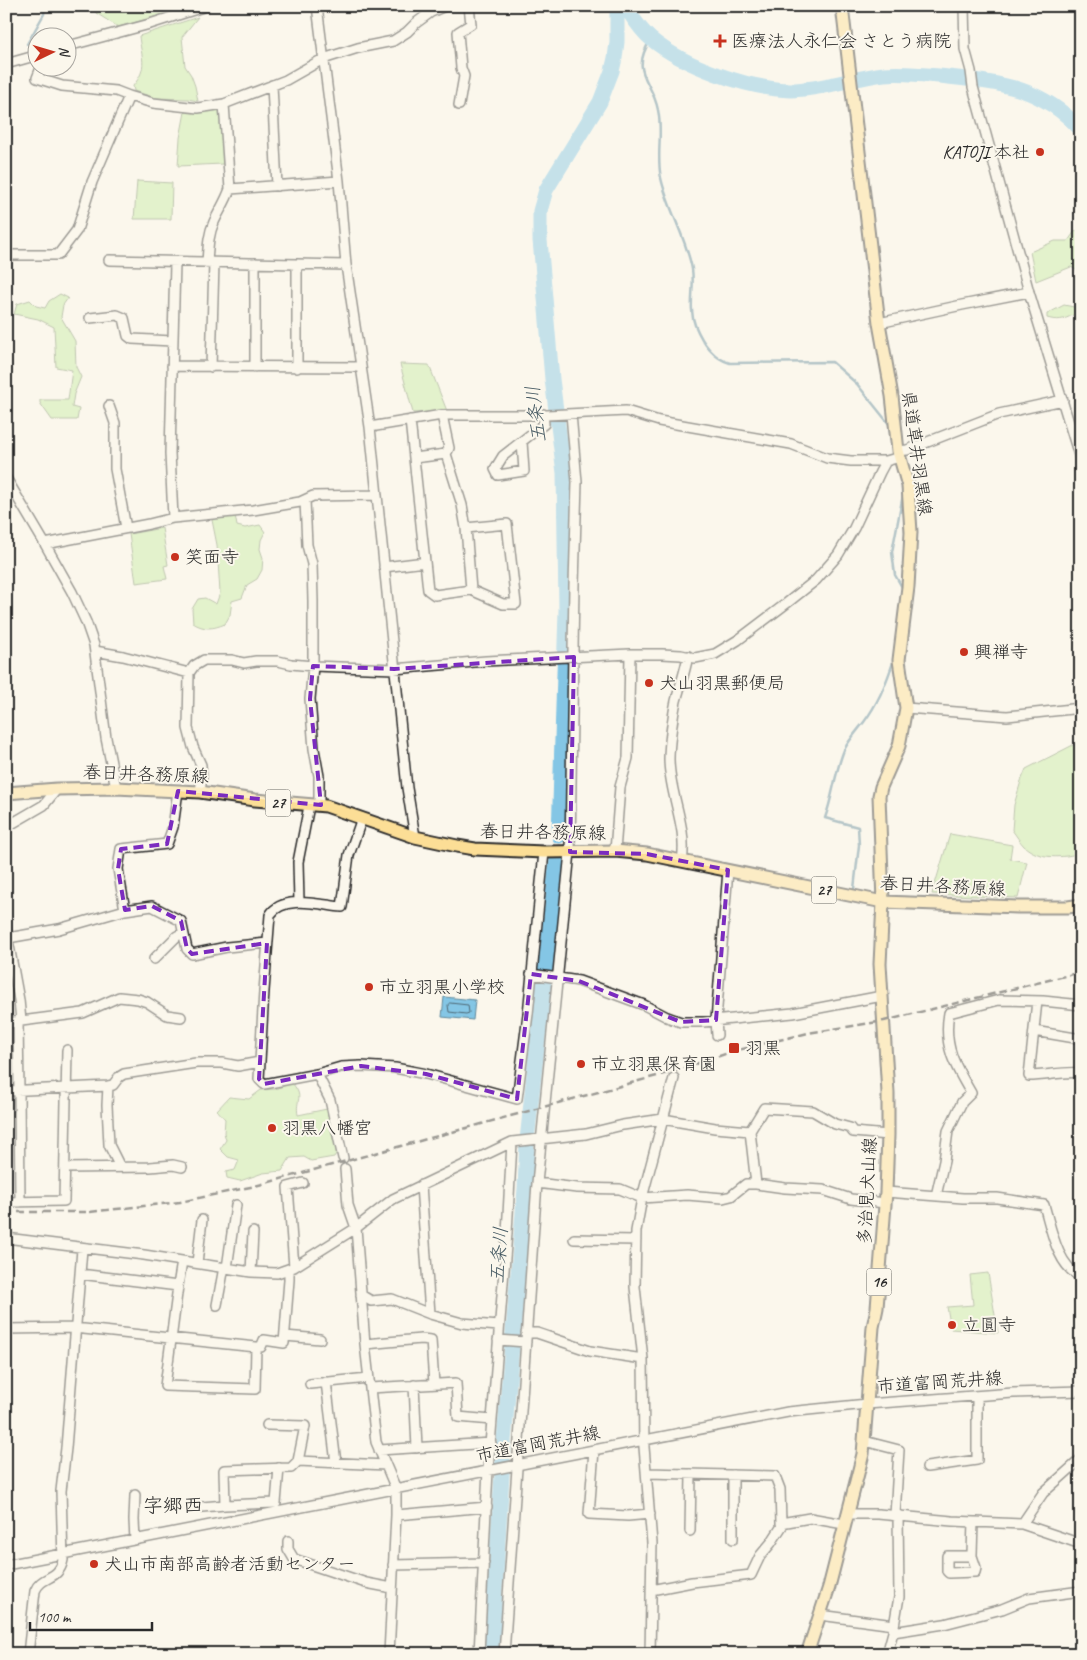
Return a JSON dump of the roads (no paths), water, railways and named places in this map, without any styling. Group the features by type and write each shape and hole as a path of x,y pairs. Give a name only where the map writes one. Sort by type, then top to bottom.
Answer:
{"main road":[{"name":"県道草井羽黒線","path":"842,6 879,323 892,396 899,454 908,486 911,532 908,587 899,660 906,708 899,746 881,786 880,796 883,902"},
{"name":"春日井各務原線","path":"6,793 58,789 116,788 200,792 314,806 362,818 430,842 476,849 544,852 615,851 647,854 883,902 1018,907 1068,907 1081,905"},
{"name":"多治見犬山線","path":"807,1654 829,1587 863,1454 886,1197 888,1093 880,964 883,902"}],"street":[{"path":"78,43 150,24 206,6"},
{"path":"317,6 339,181 346,265 370,427 394,669 415,837"},
{"path":"37,78 62,86 116,91 153,103 198,108 224,104 286,80 324,59 358,48 393,40 407,32 431,12 446,6"},
{"path":"459,105 464,76 461,68 458,32 471,24 470,6"},
{"path":"964,6 964,50 971,71 973,87 1029,292 1079,449 1081,462"},
{"path":"6,64 28,58"},
{"path":"272,85 276,186"},
{"path":"6,255 58,255 77,230 92,182 129,96"},
{"path":"211,367 209,240 213,223 227,199 230,189 224,104"},
{"path":"230,189 339,181"},
{"path":"109,260 175,263 346,265"},
{"path":"173,518 170,453 175,263"},
{"path":"255,263 255,367"},
{"path":"297,265 297,368"},
{"path":"879,323 1029,292"},
{"path":"90,318 117,315 124,318 128,336 132,339 172,341"},
{"path":"172,366 297,368 361,366"},
{"path":"370,427 442,415 545,415 626,410 667,423 791,444 827,458 851,461 886,461 907,450 1000,414 1063,400"},
{"path":"109,406 115,423 115,469 126,528"},
{"path":"504,1654 540,1139 570,852 577,482 568,414"},
{"path":"442,415 449,448 446,454 462,505 466,528 471,590"},
{"path":"522,442 544,424 545,415"},
{"path":"410,420 428,590 435,595 471,590 503,604 516,604 507,524 466,528"},
{"path":"414,458 446,454"},
{"path":"200,792 201,765 193,747 188,728 189,673 194,666 204,660 232,660 244,663 278,661 313,666 394,669 486,661 630,654 662,654 702,658 725,649 816,580 838,555 854,528 886,461"},
{"path":"6,478 72,592 86,622 94,651 106,738 116,788"},
{"path":"45,544 173,518 252,510 305,500 313,496 376,494"},
{"path":"299,902 298,862 314,806 319,776 314,749 310,699 313,666 313,601 312,564 306,545 305,500"},
{"path":"384,567 425,562"},
{"path":"94,651 123,656 189,673"},
{"path":"615,851 620,787 628,758 630,654"},
{"path":"682,862 684,845 669,772 669,757 675,706 688,656"},
{"path":"906,708 1007,716 1081,708"},
{"path":"6,827 44,805 58,789"},
{"path":"125,910 118,869 121,849 167,844 173,827 178,791"},
{"path":"362,818 349,855 342,907 299,902 274,909 270,915 259,1079 264,1084 317,1074 341,1067 395,1068 426,1074 517,1099 528,1014 544,852"},
{"path":"717,1035 716,1020 728,870"},
{"path":"20,1202 19,1000 9,962 7,934 59,929 125,910 152,906 181,921 186,949 192,954 226,947 267,943"},
{"path":"154,959 177,936 183,933"},
{"path":"531,974 579,981 603,988 681,1022 703,1022 792,1013 882,996"},
{"path":"6,1023 83,1013 119,997 138,999 147,1002 168,1015 181,1017"},
{"path":"936,1196 944,1161 948,1131 962,1102 971,1093 955,1064 948,1042 946,1026 949,1013 999,1000 1081,1005"},
{"path":"1037,1001 1029,1076 1048,1076 1069,1072 1081,1073"},
{"path":"1034,1031 1081,1039"},
{"path":"6,1202 64,1201 67,1050"},
{"path":"6,1091 108,1086 114,1085 119,1077 124,1074 196,1064 222,1063 238,1066 260,1062"},
{"path":"317,1074 330,1100 343,1158"},
{"path":"650,1654 652,1543 645,1440 643,1359 635,1287 636,1240 638,1213 674,1078"},
{"path":"108,1086 109,1145 120,1167"},
{"path":"756,1184 750,1131 764,1108 813,1111 835,1124 850,1128 853,1132 888,1135"},
{"path":"6,1238 269,1274 292,1269 356,1228 393,1199 514,1141 586,1134 623,1125 663,1119 716,1128 750,1131"},
{"path":"479,1654 488,1470 514,1141"},
{"path":"65,1168 173,1165 182,1167"},
{"path":"345,1169 348,1205 356,1228 368,1378 376,1442 396,1489 389,1654"},
{"path":"6,1329 74,1328 261,1347 264,1340 284,1342 292,1269 288,1187 303,1183"},
{"path":"537,1183 577,1188 620,1189 642,1198 687,1195 723,1198 731,1196 746,1184 756,1184 823,1190 851,1199 936,1196 997,1198 1044,1205 1060,1254 1077,1276 1081,1277"},
{"path":"421,1185 430,1314"},
{"path":"217,1305 236,1205"},
{"path":"197,1263 202,1220"},
{"path":"250,1272 253,1232"},
{"path":"574,1239 636,1240"},
{"path":"28,1654 37,1585 54,1576 60,1570 63,1560 61,1491 82,1249"},
{"path":"182,1261 166,1386 256,1389 256,1346"},
{"path":"80,1274 178,1286"},
{"path":"361,1295 371,1301 392,1299 430,1314 462,1323 499,1326"},
{"path":"498,1340 537,1334 590,1351 643,1359"},
{"path":"285,1336 320,1339"},
{"path":"365,1344 431,1340 434,1384"},
{"path":"310,1384 368,1378"},
{"path":"326,1382 336,1463"},
{"path":"370,1388 456,1383 458,1417 492,1420"},
{"path":"414,1385 417,1448"},
{"name":"市道富岡荒井線","path":"6,1566 135,1540 277,1508 396,1489 788,1412 977,1396 1081,1391"},
{"path":"927,1467 977,1460 977,1396"},
{"path":"225,1505 224,1470 291,1468 298,1461 305,1426 267,1425"},
{"path":"864,1441 899,1450 897,1515 900,1588 894,1629 886,1654"},
{"path":"379,1450 490,1443"},
{"path":"594,1450 589,1514 628,1516 650,1514"},
{"path":"1022,1524 1043,1493 1081,1459"},
{"path":"298,1461 386,1465"},
{"path":"202,1507 225,1505 277,1508 279,1468"},
{"path":"647,1473 774,1476 780,1489 782,1526 760,1556 751,1575 692,1582 651,1590"},
{"path":"690,1532 691,1474"},
{"path":"733,1475 733,1539"},
{"path":"135,1495 135,1540"},
{"path":"396,1515 486,1507"},
{"path":"781,1523 810,1518 846,1519 897,1515 973,1522 1022,1524 1081,1544"},
{"path":"972,1556 973,1522"},
{"path":"288,1541 288,1549 294,1559 366,1583 392,1588"},
{"path":"393,1566 484,1563"},
{"path":"820,1615 894,1629 944,1624 1002,1609 1029,1598 1081,1591"}],"water":[{"path":"444,997 475,1000 473,1020 442,1017"}],"waterway":[{"path":"27,44 44,14 45,6"},
{"name":"五条川","path":"559,836 566,610 564,473 552,379 540,240 540,211 546,190 600,102 612,71 617,42 617,6"},
{"path":"625,6 643,32 665,49 698,67 737,81 774,89 791,90 813,88 892,73 986,82 1003,85 1036,96 1051,104 1081,130"},
{"path":"651,39 642,60 642,68 658,110 661,178 689,257 693,276 693,318 701,337 713,353 730,363 832,362 857,384 889,424 890,433"},
{"path":"902,488 903,495 892,552 895,575 903,589"},
{"path":"854,889 859,845 858,827 825,818 844,750 878,699 894,659"},
{"name":"五条川","path":"491,1654 504,1442 525,1188 527,1140 557,860"}],"railway":[{"path":"6,1212 89,1212 180,1202 255,1186 675,1071 734,1051 808,1033 884,1021 1081,972"}],"place":[{"name":"医療法人永仁会 さとう病院","path":"720,41"},
{"name":"KATOJI 本社","path":"1040,152"},
{"name":"笑面寺","path":"175,557"},
{"name":"興禅寺","path":"964,652"},
{"name":"犬山羽黒郵便局","path":"649,683"},
{"name":"市立羽黒小学校","path":"369,987"},
{"name":"羽黒","path":"734,1048"},
{"name":"市立羽黒保育園","path":"581,1064"},
{"name":"羽黒八幡宮","path":"272,1128"},
{"name":"立圓寺","path":"952,1325"},
{"name":"犬山市南部高齢者活動センター","path":"94,1564"}],"district":[{"name":"字郷西","path":"173,1505"}]}
